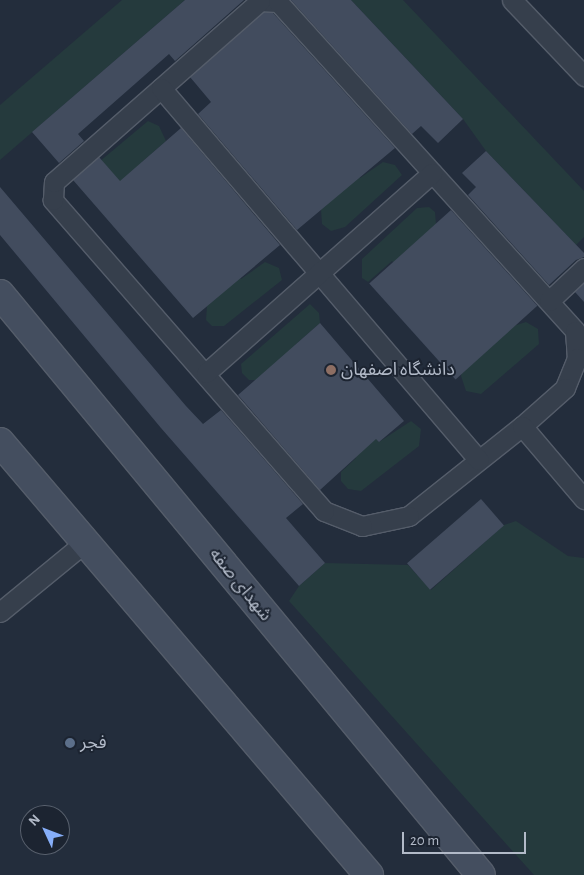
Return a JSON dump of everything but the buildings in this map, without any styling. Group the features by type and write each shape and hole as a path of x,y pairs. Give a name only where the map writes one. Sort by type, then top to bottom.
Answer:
{"main road":[{"name":"شهدای صفه","path":"0,294 481,875"},
{"path":"0,442 84,543 369,875"}],"lane":[{"path":"260,0 278,2 575,330 577,358 565,388 522,426 409,516 362,526 324,511 206,373 53,200 54,182 161,88 260,0"},
{"path":"512,0 584,76"},
{"path":"161,88 480,460"},
{"path":"206,373 318,271 432,173"},
{"path":"549,301 584,268"},
{"path":"522,426 584,499"},
{"path":"0,612 84,543"}],"green space":[{"path":"122,0 185,0 0,160 0,105"},
{"path":"351,0 403,0 584,191 584,237 576,245 486,151 463,119"},
{"path":"254,58 360,178 383,162 395,165 402,175 345,227 331,231 322,224 321,210 336,196"},
{"path":"148,121 159,126 166,141 142,162 241,279 265,262 279,268 282,280 224,326 212,326 206,320 207,306 221,294 99,162"},
{"path":"429,207 435,212 436,224 498,339 513,326 526,322 538,329 539,344 481,394 466,391 461,376 462,369 475,356 392,261 368,282 362,278 362,259 417,208"},
{"path":"310,304 319,313 320,323 295,345 379,442 411,421 421,429 419,446 361,491 348,489 341,481 341,472 356,458 273,365 257,380 249,380 242,373 241,364"},
{"path":"516,521 568,556 584,558 584,875 534,875 289,601 299,586 325,563 408,565 431,590 504,525"}],"place":[{"name":"دانشگاه اصفهان","path":"331,370"},
{"name":"فجر","path":"70,743"}]}
